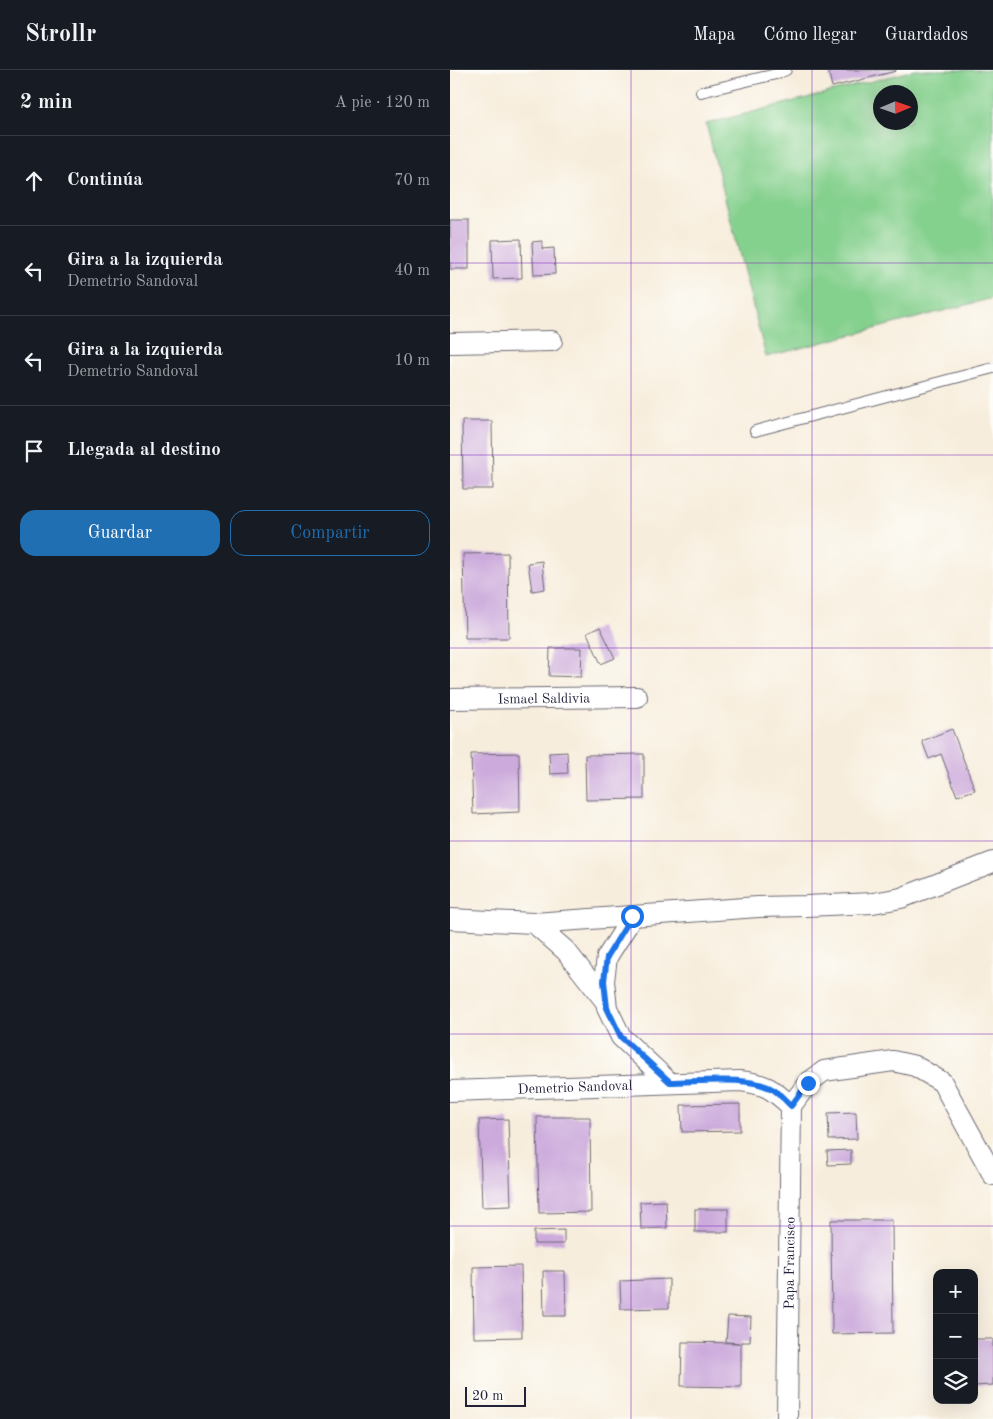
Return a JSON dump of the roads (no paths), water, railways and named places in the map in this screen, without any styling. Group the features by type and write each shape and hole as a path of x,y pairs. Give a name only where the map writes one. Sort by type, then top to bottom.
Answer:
{"street":[{"path":"450,343 552,341"},
{"name":"Ismael Saldivia","path":"450,699 637,697"},
{"path":"450,919 534,922 758,907 873,903 901,898 993,862"},
{"path":"632,916 607,957 604,981 607,1008 621,1037 670,1082"},
{"path":"534,922 566,951 606,1002"},
{"path":"791,1106 808,1083 824,1071 893,1061 915,1066 942,1082 993,1175"},
{"name":"Demetrio Sandoval","path":"450,1091 740,1080 758,1083 774,1090 791,1106"},
{"name":"Papa Francisco","path":"787,1419 791,1106"}],"lane":[{"path":"701,92 786,70"},
{"path":"755,430 993,368"}]}
